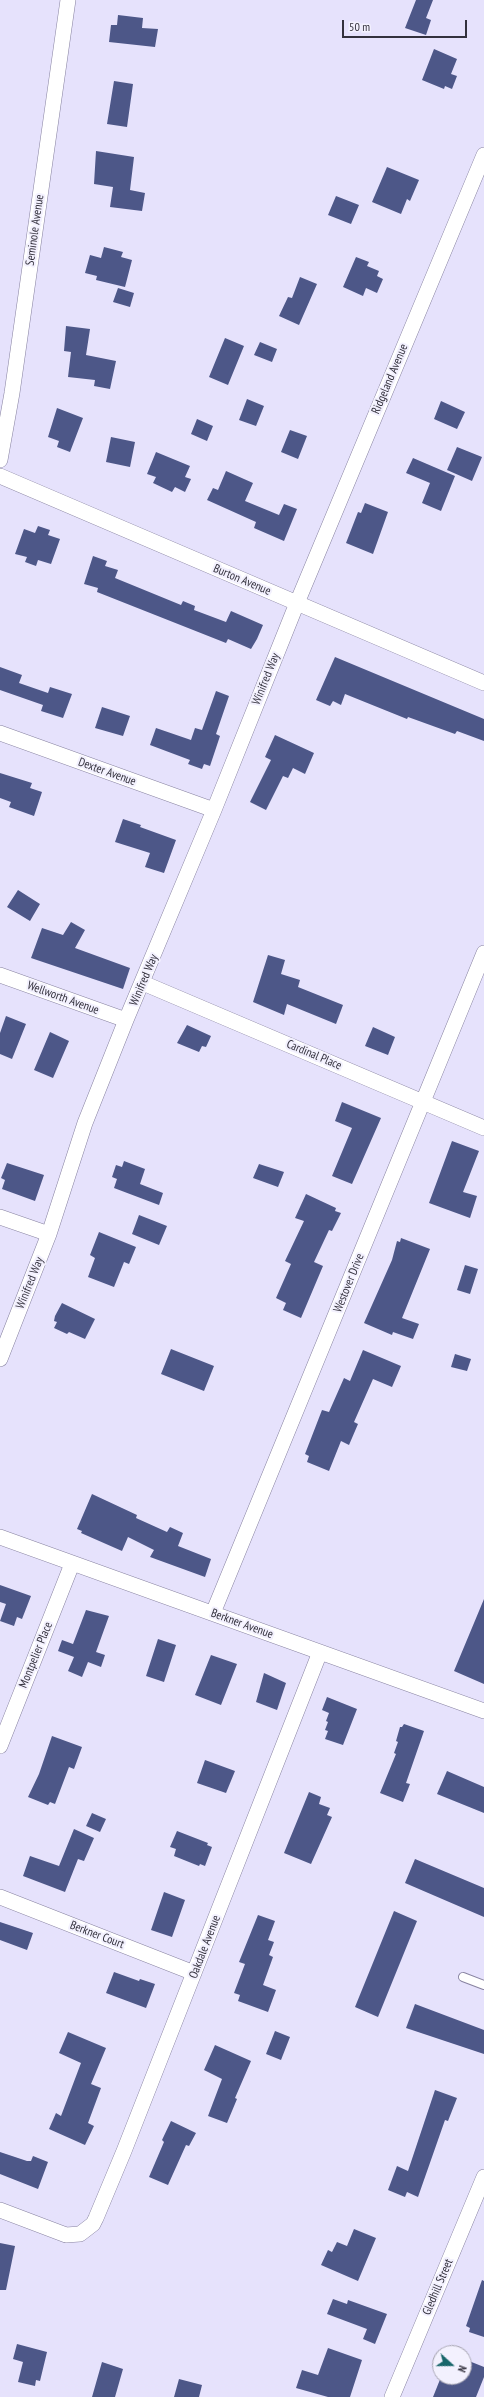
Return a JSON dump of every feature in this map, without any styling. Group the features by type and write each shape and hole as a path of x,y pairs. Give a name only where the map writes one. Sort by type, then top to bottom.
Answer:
{"street":[{"name":"Seminole Avenue","path":"0,460 13,385 68,0"},
{"name":"Ridgeland Avenue","path":"296,603 484,155"},
{"name":"Burton Avenue","path":"0,476 484,683"},
{"name":"Winifred Way","path":"0,1359 50,1234 86,1123 126,1020 143,983 214,810 296,603"},
{"name":"Dexter Avenue","path":"0,733 214,810"},
{"name":"Westover Drive","path":"213,1613 484,953"},
{"name":"Wellworth Avenue","path":"0,975 126,1020"},
{"name":"Cardinal Place","path":"143,983 484,1128"},
{"path":"0,1217 50,1234"},
{"name":"Berkner Avenue","path":"0,1537 484,1711"},
{"name":"Montpelier Place","path":"0,1746 72,1564"},
{"name":"Oakdale Avenue","path":"0,2210 66,2235 80,2234 93,2224 194,1973 320,1652"},
{"name":"Berkner Court","path":"0,1897 194,1973"},
{"name":"Gledhill Street","path":"392,2397 480,2198 484,2177"}],"lane":[{"path":"464,1977 484,1985"}],"building":[{"path":"416,0 433,0 426,18 431,20 426,35 405,28"},
{"path":"118,15 143,18 142,28 158,29 155,47 109,42 111,25 117,25"},
{"path":"434,49 457,59 451,74 457,76 452,89 445,86 444,89 422,80"},
{"path":"114,81 133,84 127,127 107,124"},
{"path":"96,151 134,157 130,190 145,193 142,211 110,207 113,187 94,184"},
{"path":"387,167 419,180 410,201 407,199 401,214 372,202"},
{"path":"336,196 359,205 351,224 328,215"},
{"path":"104,247 123,252 121,257 132,260 125,287 96,280 97,276 85,273 90,255 101,258"},
{"path":"356,257 369,262 367,266 379,271 377,276 383,279 377,293 366,288 363,296 343,287"},
{"path":"300,277 317,284 299,325 279,316 288,297 292,298"},
{"path":"118,288 134,293 130,307 113,302"},
{"path":"66,326 90,329 86,355 116,361 110,389 94,386 95,380 68,377 71,352 64,351"},
{"path":"225,338 244,346 228,385 209,377"},
{"path":"260,342 277,349 272,362 254,355"},
{"path":"247,399 264,406 256,426 239,420"},
{"path":"441,401 465,412 457,429 434,419"},
{"path":"57,408 83,418 70,452 57,447 59,441 48,437"},
{"path":"197,419 213,426 207,441 191,434"},
{"path":"290,430 307,436 298,459 281,452"},
{"path":"111,437 135,442 130,467 106,462"},
{"path":"457,447 482,457 472,481 447,470"},
{"path":"156,452 190,466 185,477 191,479 185,492 175,487 172,492 153,483 156,477 147,474"},
{"path":"413,458 455,476 441,511 422,503 430,483 406,473"},
{"path":"226,471 253,483 245,501 279,515 284,504 297,509 284,541 254,528 256,522 207,500 213,488 218,490"},
{"path":"365,503 388,512 373,554 346,543 358,512 361,513"},
{"path":"38,526 50,530 48,535 60,539 51,564 38,560 36,566 25,562 27,557 15,554 24,529 35,533"},
{"path":"93,556 107,561 105,566 118,570 115,578 181,605 183,601 195,606 194,610 226,622 231,611 263,625 257,639 251,649 228,639 226,643 97,592 98,588 84,584"},
{"path":"335,657 484,719 484,741 457,731 455,734 408,717 407,719 345,694 341,705 333,701 330,706 316,700"},
{"path":"0,667 22,675 19,683 48,693 50,687 72,694 63,718 41,711 43,705 0,690"},
{"path":"216,691 229,696 216,734 220,736 210,766 204,764 202,769 188,764 190,760 150,745 156,728 191,740 195,728 202,730"},
{"path":"102,707 130,716 123,736 95,728"},
{"path":"275,735 314,753 305,774 293,768 288,778 283,776 266,810 250,802 271,760 265,757"},
{"path":"0,773 32,783 30,788 42,792 34,816 9,807 11,802 0,798"},
{"path":"123,819 176,840 164,873 145,867 150,853 115,842"},
{"path":"18,890 40,904 30,921 7,907"},
{"path":"71,922 85,930 75,948 130,968 123,989 31,958 42,928 63,935"},
{"path":"268,955 285,960 281,974 300,980 298,987 343,1005 336,1024 287,1004 284,1015 253,1002"},
{"path":"6,1016 26,1024 12,1059 0,1054 0,1033"},
{"path":"187,1025 211,1036 206,1047 202,1046 199,1052 177,1043"},
{"path":"373,1027 395,1037 388,1055 365,1046"},
{"path":"50,1032 69,1041 53,1078 34,1070"},
{"path":"342,1102 381,1118 352,1184 332,1176 352,1128 335,1121"},
{"path":"452,1141 479,1151 463,1192 477,1196 470,1218 429,1203"},
{"path":"124,1161 145,1169 140,1184 163,1193 159,1205 114,1188 117,1179 112,1177 116,1165 122,1167"},
{"path":"7,1163 44,1175 35,1201 2,1189 5,1180 1,1178"},
{"path":"259,1164 284,1172 278,1187 253,1178"},
{"path":"306,1194 336,1208 335,1211 341,1213 332,1231 329,1230 314,1262 323,1266 301,1318 283,1310 286,1303 276,1298 291,1264 285,1261 304,1221 295,1218"},
{"path":"139,1215 167,1226 159,1245 132,1234"},
{"path":"99,1232 136,1247 129,1264 124,1262 114,1287 88,1277 95,1258 90,1255"},
{"path":"401,1238 430,1249 402,1318 419,1324 413,1339 393,1332 392,1335 364,1323 392,1260 397,1241 400,1242"},
{"path":"465,1265 478,1269 470,1294 457,1290"},
{"path":"62,1303 95,1319 85,1339 69,1332 67,1334 54,1328 57,1322 54,1321 55,1316"},
{"path":"171,1349 214,1366 204,1391 161,1374"},
{"path":"363,1350 401,1366 392,1387 373,1379 354,1422 358,1424 349,1445 341,1441 329,1471 307,1462 309,1456 305,1454 322,1410 329,1412 344,1378 350,1381"},
{"path":"455,1354 471,1359 467,1371 451,1367"},
{"path":"92,1494 137,1515 136,1518 167,1532 170,1527 183,1533 178,1546 211,1559 205,1577 150,1557 154,1550 128,1537 122,1551 81,1533 82,1531 77,1529"},
{"path":"0,1585 31,1596 22,1619 17,1617 14,1626 0,1621 6,1604 0,1602"},
{"path":"484,1599 484,1684 454,1671"},
{"path":"86,1610 109,1616 96,1652 105,1655 101,1667 88,1662 82,1677 68,1671 74,1657 58,1651 62,1640 73,1644"},
{"path":"158,1639 176,1645 164,1682 146,1676"},
{"path":"211,1655 237,1664 221,1705 195,1695"},
{"path":"264,1673 286,1683 277,1710 256,1702"},
{"path":"327,1697 357,1709 343,1745 325,1739 328,1731 325,1730 328,1722 326,1721 329,1713 322,1710"},
{"path":"404,1724 424,1731 406,1783 410,1784 403,1802 380,1793 396,1754 394,1753 398,1742 396,1741 400,1727"},
{"path":"52,1736 82,1747 74,1769 69,1767 55,1804 50,1802 48,1805 28,1797 39,1774"},
{"path":"205,1760 235,1771 226,1793 197,1783"},
{"path":"447,1771 484,1787 484,1813 437,1794"},
{"path":"309,1792 321,1797 319,1804 330,1808 327,1815 332,1817 311,1864 284,1853"},
{"path":"92,1813 106,1819 100,1832 86,1826"},
{"path":"74,1829 94,1838 84,1861 78,1859 65,1892 23,1876 30,1856 59,1866"},
{"path":"177,1831 208,1843 207,1845 212,1847 205,1866 200,1864 199,1866 174,1856 176,1849 170,1847"},
{"path":"415,1859 484,1888 484,1917 405,1883"},
{"path":"164,1892 185,1900 172,1937 151,1930"},
{"path":"394,1911 417,1921 378,2017 355,2007"},
{"path":"258,1915 275,1921 268,1940 274,1942 269,1955 273,1957 263,1985 276,1990 268,2012 238,2001 240,1995 234,1993 245,1964 239,1962"},
{"path":"0,1922 33,1933 27,1950 0,1940"},
{"path":"114,1972 139,1981 140,1979 155,1984 146,2008 106,1993"},
{"path":"415,2004 484,2030 484,2054 406,2028"},
{"path":"275,2031 290,2037 281,2060 266,2054"},
{"path":"68,2032 106,2048 91,2084 101,2088 88,2123 94,2126 85,2145 49,2129 56,2113 61,2116 81,2063 59,2053"},
{"path":"215,2045 251,2061 235,2098 237,2099 227,2123 208,2116 222,2079 204,2070"},
{"path":"435,2090 457,2098 448,2121 445,2120 418,2197 407,2192 405,2197 388,2190 397,2166 408,2171"},
{"path":"171,2121 196,2133 189,2146 186,2145 168,2185 149,2177 164,2142 162,2140"},
{"path":"0,2152 27,2161 31,2161 33,2156 48,2162 38,2189 0,2174"},
{"path":"354,2229 376,2238 358,2281 321,2265 328,2250 332,2252 337,2242 347,2246"},
{"path":"0,2243 15,2246 6,2290 0,2290"},
{"path":"482,2280 484,2281 484,2337 469,2332 470,2328 466,2326"},
{"path":"333,2299 347,2304 348,2300 387,2314 375,2344 363,2339 367,2329 327,2314"},
{"path":"17,2344 47,2352 40,2381 36,2380 35,2386 18,2382 23,2362 13,2359"},
{"path":"328,2348 362,2360 350,2397 328,2397 296,2388 302,2370 318,2375"},
{"path":"102,2362 123,2369 115,2397 92,2397"},
{"path":"472,2362 484,2367 484,2377 476,2397 433,2397 438,2385 472,2385"},
{"path":"179,2379 202,2385 199,2397 174,2397"}]}
